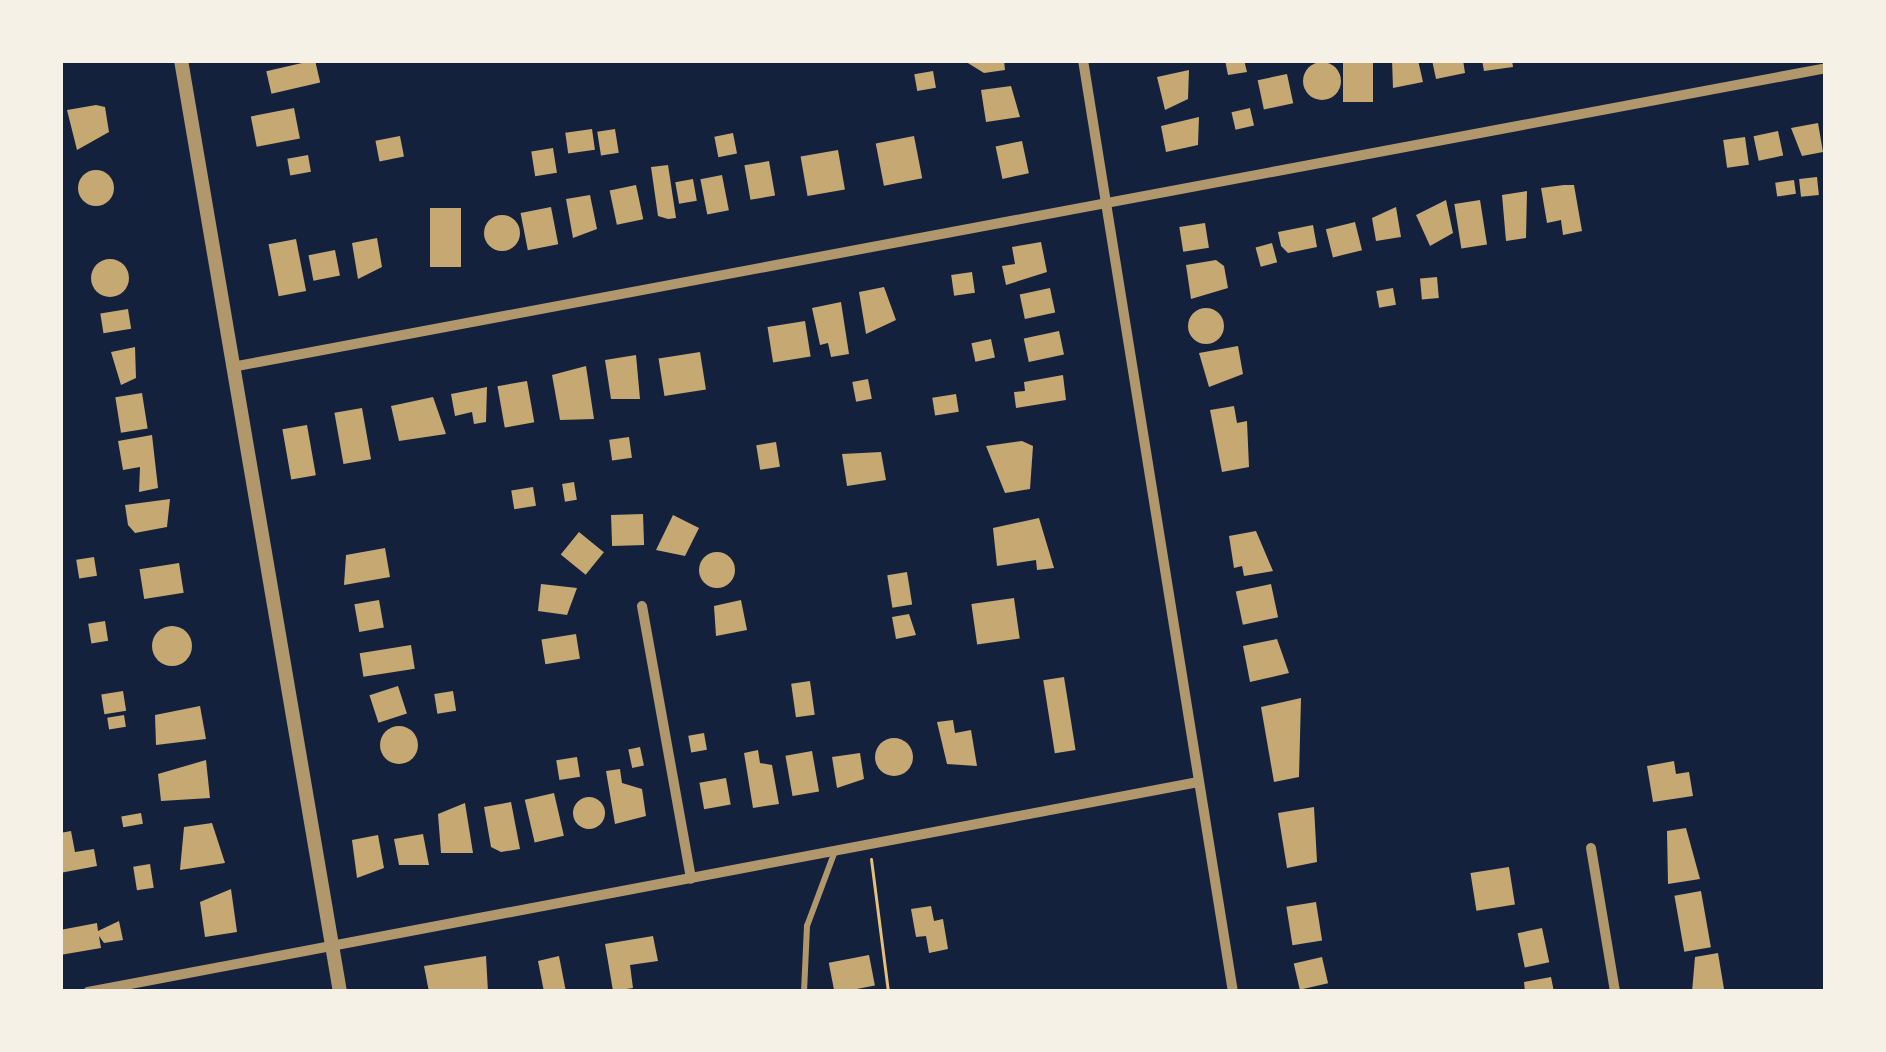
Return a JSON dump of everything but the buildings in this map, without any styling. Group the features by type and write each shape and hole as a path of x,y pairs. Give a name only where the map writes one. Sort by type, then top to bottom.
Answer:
{"street":[{"path":"181,60 340,992"},
{"path":"1083,60 1234,992"},
{"path":"1778,60 1781,76"},
{"path":"232,368 1826,68"},
{"path":"642,606 691,879"},
{"path":"88,992 1198,782"},
{"path":"1591,848 1616,992"}],"lane":[{"path":"804,992 807,926 835,851"}],"path":[{"path":"868,845 888,992"}]}
